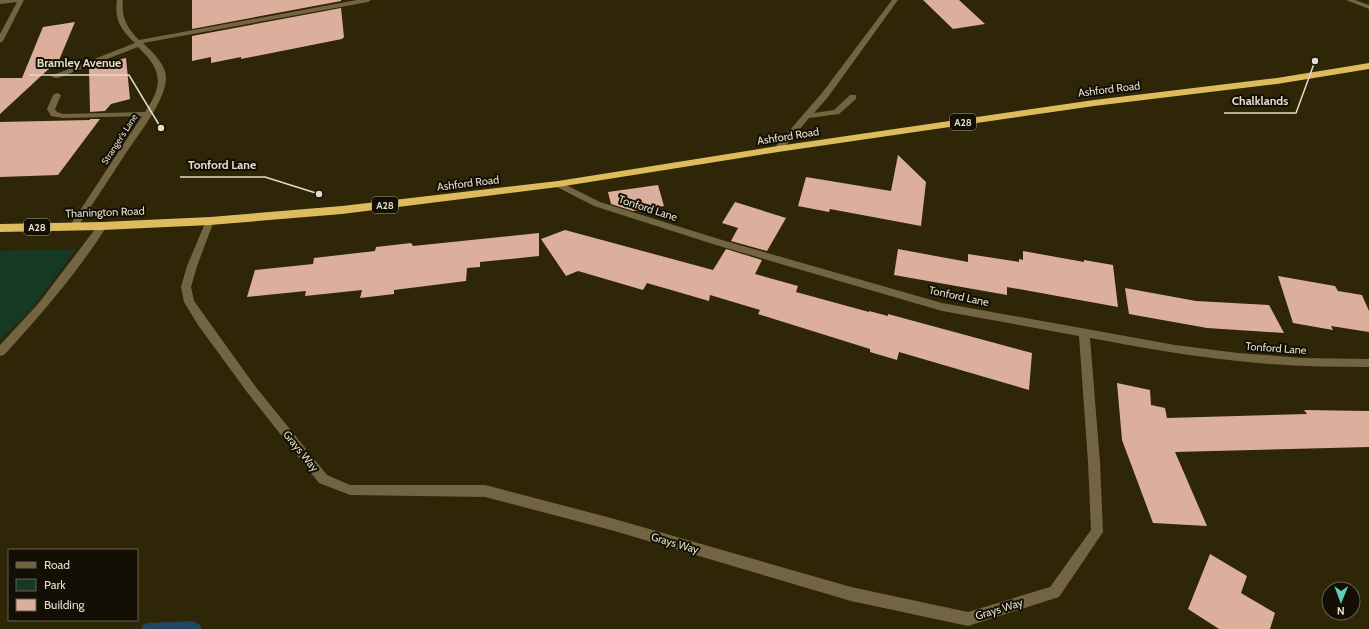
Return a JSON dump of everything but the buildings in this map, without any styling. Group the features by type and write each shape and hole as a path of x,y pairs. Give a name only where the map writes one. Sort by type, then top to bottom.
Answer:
{"highway":[{"name":"Ashford Road","path":"210,221 342,210 558,184 1094,103 1277,81 1369,66"},
{"name":"Thanington Road","path":"0,228 102,226 210,221"}],"street":[{"path":"0,2 18,0"},
{"path":"0,41 21,0"},
{"name":"Stranger's Lane","path":"74,226 148,114 161,88 162,73 156,62 139,43 127,34 119,14 120,0"},
{"path":"55,76 139,43 368,0"},
{"path":"778,150 825,95 895,0"},
{"path":"1350,0 1369,7"},
{"path":"57,94 51,109 54,114 63,116 148,114"},
{"path":"806,116 836,112 853,97"},
{"name":"Tonford Lane","path":"558,184 597,204 683,232 942,307 1175,349 1238,357 1303,362 1369,363"},
{"name":"Grays Way","path":"210,221 192,266 186,287 189,302 251,389 323,479 350,490 485,491 611,524 851,594 968,619 1054,592 1097,532 1094,462 1084,332"},
{"path":"0,352 42,307 102,226"}],"green space":[{"path":"76,249 32,309 0,340 0,251"}],"waterway":[{"path":"147,629 193,627 196,629"}],"place":[{"name":"Chalklands","path":"1315,61"},
{"name":"Bramley Avenue","path":"161,128"},
{"name":"Tonford Lane","path":"319,194"}]}
